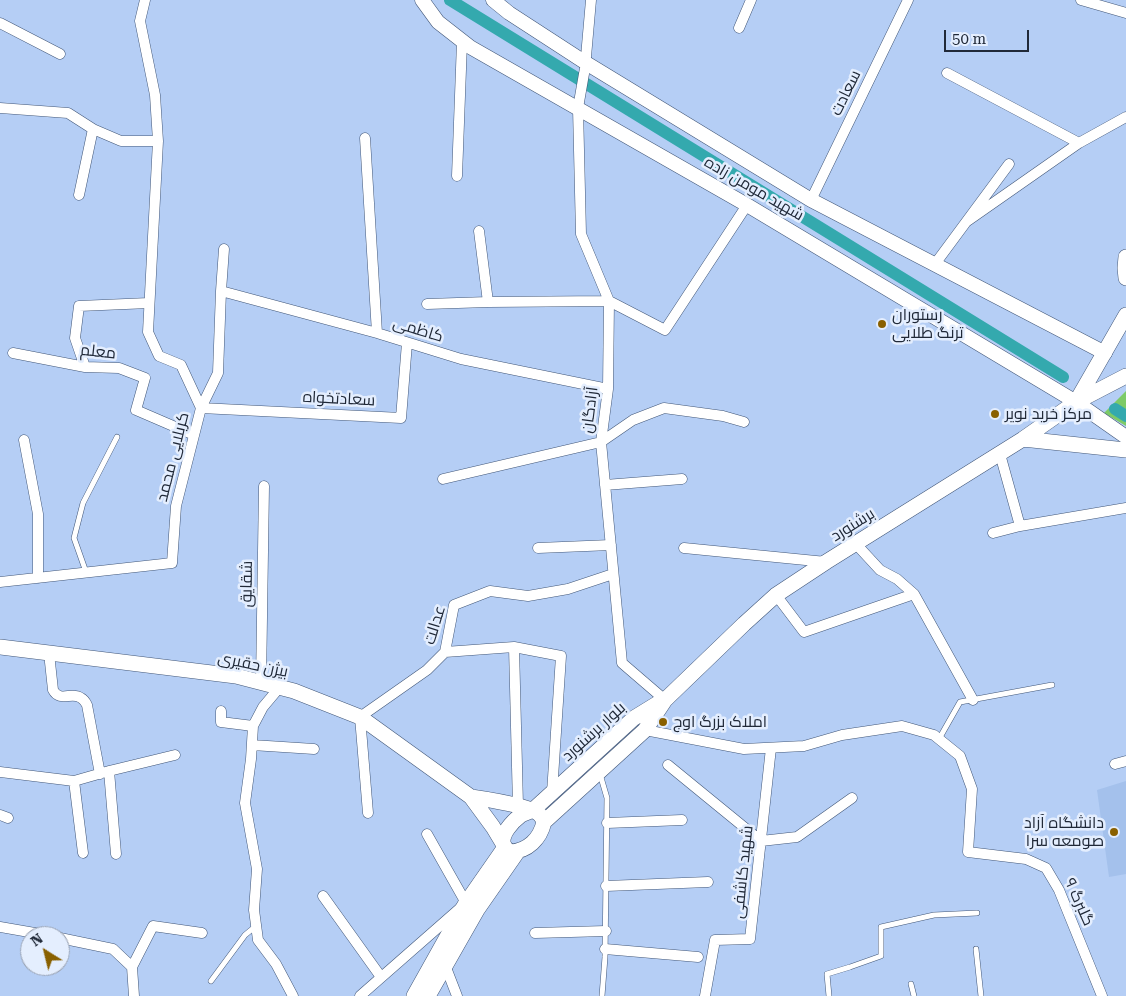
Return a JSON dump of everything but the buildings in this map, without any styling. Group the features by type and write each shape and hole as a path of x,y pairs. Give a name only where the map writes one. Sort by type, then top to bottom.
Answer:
{"main road":[{"path":"1126,257 1126,278"},
{"name":"برشنورد","path":"1076,402 1126,315"},
{"name":"برشنورد","path":"665,700 776,595 1000,454 1076,402 1126,376"},
{"path":"1023,439 1126,450"},
{"name":"بیژن حقیری","path":"0,647 236,676 294,691 360,717 471,797"},
{"name":"بلوار برشنورد","path":"665,700 644,730 544,822 542,830 528,846 512,849 503,840 510,826 522,814 533,810 634,718 665,700"},
{"path":"471,797 533,810 540,814 544,822"},
{"path":"471,797 512,849"},
{"path":"414,996 466,903 512,849"},
{"path":"428,996 512,849"}],"street":[{"name":"کربلایی محمد","path":"0,582 172,563 176,506 201,408 181,364 159,356 148,332 158,141 155,96 140,22 144,0"},
{"name":"شهید مومن زاده","path":"422,0 438,22 470,47 747,205 1076,402 1126,437"},
{"path":"493,0 509,13 586,63 811,200 1105,353"},
{"name":"آزادگان","path":"591,0 586,63 578,108 582,234 609,301 608,389 601,442 622,663 665,700"},
{"path":"739,28 751,0"},
{"name":"سعادت","path":"811,200 908,0"},
{"path":"1081,0 1126,13"},
{"path":"0,23 60,54"},
{"path":"456,176 462,42"},
{"path":"946,73 1079,143"},
{"path":"0,108 68,113 93,129 121,141 158,141"},
{"path":"966,222 1079,143 1126,117"},
{"path":"80,196 93,129"},
{"path":"365,138 377,334"},
{"path":"935,264 1009,164"},
{"path":"427,304 609,301 665,330 747,205"},
{"path":"480,231 488,302"},
{"path":"201,408 218,373 224,248"},
{"name":"کاظمی","path":"221,291 461,359 608,389"},
{"path":"85,367 75,338 79,306 149,303"},
{"name":"سعادتخواه","path":"201,408 401,418 407,343"},
{"name":"معلم","path":"13,353 85,367 119,368 145,378 136,410 194,435"},
{"path":"443,478 601,442 633,420 664,408 723,416 744,422"},
{"path":"24,440 38,514 38,578"},
{"path":"1000,454 1020,526"},
{"path":"605,485 682,479"},
{"name":"شقایق","path":"260,683 264,486"},
{"path":"993,533 1020,526 1126,508"},
{"path":"856,544 880,570 897,579 914,594 973,700"},
{"path":"538,548 611,545"},
{"path":"684,548 826,562"},
{"name":"عدالت","path":"360,717 427,670 445,652 454,605 490,591 528,596 568,589 614,574"},
{"path":"776,595 804,632 914,594"},
{"path":"514,647 518,806"},
{"path":"445,652 514,647 561,656 552,793"},
{"path":"49,653 55,694 82,698 87,705 104,772 116,854"},
{"path":"279,688 264,707 253,726 245,803 257,869 254,910 258,940 276,964 293,996"},
{"path":"221,711 221,722 253,726"},
{"path":"360,717 368,813"},
{"path":"644,730 744,749 804,746 842,734 902,726 934,735 939,739"},
{"name":"گلبرگ ۹","path":"939,739 960,756 972,789 968,852 1026,859 1046,868 1059,890 1102,996"},
{"path":"252,745 314,748"},
{"name":"شهید کاشفی","path":"706,996 715,940 750,939 771,748"},
{"path":"0,772 74,781 175,755"},
{"path":"1115,764 1126,761"},
{"path":"668,765 761,841 797,837 852,798"},
{"path":"74,781 83,854"},
{"path":"607,823 682,820"},
{"path":"360,996 466,903 427,834"},
{"path":"606,886 708,882"},
{"path":"322,896 381,977"},
{"path":"134,996 132,967 153,926 202,933"},
{"path":"0,927 20,930"},
{"path":"535,933 606,931"},
{"path":"70,940 113,949 132,967"},
{"path":"605,949 698,957"},
{"path":"445,965 457,996"}],"lane":[{"path":"86,573 74,538 83,503 117,437"},
{"path":"939,739 960,702 1052,685"},
{"path":"599,771 607,798 606,931 602,996"},
{"path":"829,996 827,974 881,956 880,927 934,915 977,913"},
{"path":"211,981 245,935 256,926"},
{"path":"976,949 981,996"},
{"path":"911,984 914,996"}],"shaded area":[{"name":"دانشگاه آزاد صومعه سرا","path":"1126,781 1126,874 1109,877 1097,790"}],"green space":[{"path":"1126,391 1126,426 1104,413"}],"waterway":[{"path":"450,0 1063,377"},
{"path":"1115,409 1126,416"}],"place":[{"name":"رستوران ترنگ طلایی","path":"882,324"},
{"name":"مرکز خرید نویر","path":"995,414"},
{"name":"املاک بزرگ اوج","path":"663,722"},
{"name":"دانشگاه آزاد صومعه سرا","path":"1114,832"}]}
